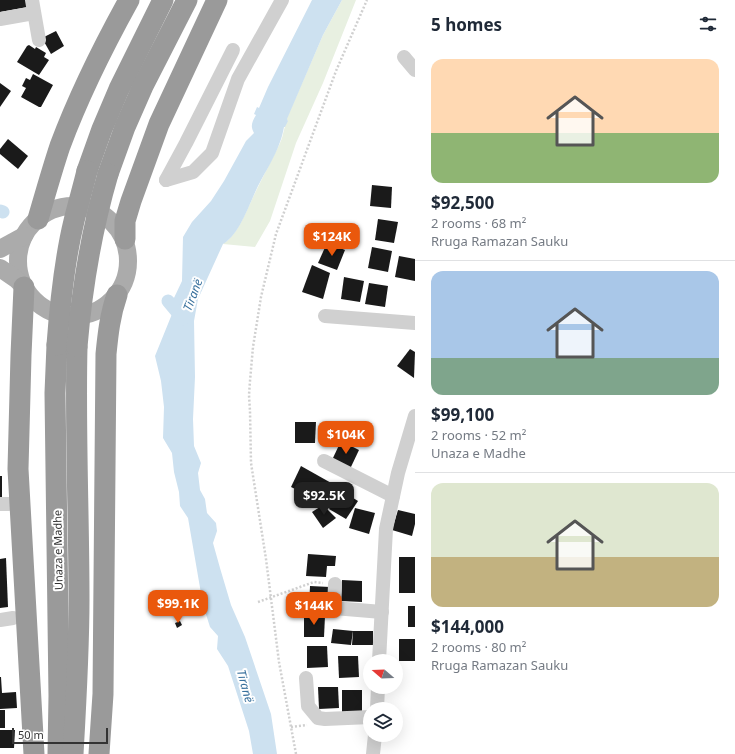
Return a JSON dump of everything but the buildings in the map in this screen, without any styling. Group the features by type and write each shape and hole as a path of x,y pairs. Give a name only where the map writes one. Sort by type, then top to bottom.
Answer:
{"highway":[{"path":"38,219 71,117 106,42 129,0"},
{"path":"67,346 62,285 74,222 87,171 102,129 119,89 164,0"},
{"path":"67,346 80,308 87,260 99,205 108,174 125,127 143,86 187,0"},
{"path":"125,239 125,221 131,200 159,124 218,0"},
{"path":"24,287 18,469 34,754"},
{"path":"99,754 103,694 106,354 111,312 117,295"},
{"name":"Unaza e Madhe","path":"58,754 59,696 55,393 67,346"},
{"name":"Unaza e Madhe","path":"67,346 76,425 79,598 78,656 73,754"}],"main road":[{"path":"0,268 16,279 32,298 42,307 55,314 82,316 95,312 107,305 117,295 124,283 128,270 128,256 125,239 116,226 99,212 78,206 56,208 38,219 24,236 20,246 18,260 19,274 24,287"},
{"path":"0,249 24,236"}],"street":[{"path":"233,50 166,180 193,172 212,153 238,79 282,0"},
{"path":"0,19 33,6 39,40"},
{"path":"404,57 415,70"},
{"path":"325,316 415,323"},
{"path":"379,654 384,541 392,496 415,416"},
{"path":"324,461 392,496"},
{"path":"335,584 334,608 382,612"},
{"path":"306,678 308,706 318,718 363,717"},
{"path":"373,754 374,742"}],"path":[{"path":"296,754 279,662 251,463 249,395 253,347 262,290 276,234 336,71 367,0"},
{"path":"258,602 314,582 335,584"}],"green space":[{"path":"342,0 356,0 323,83 296,143 270,221 255,247 223,244 238,228 242,221 281,140 288,120 286,120 323,35"}],"water":[{"name":"Tiranë","path":"312,0 342,0 323,35 287,119 288,121 284,127 275,153 239,226 223,244 198,299 194,321 195,377 193,419 194,446 201,463 198,473 200,490 205,499 207,513 216,523 217,531 213,543 231,605 245,637 271,714 277,754 253,754 249,731 228,666 217,649 218,636 210,627 203,605 188,518 180,506 172,453 163,438 164,407 161,381 155,356 172,314 173,300 182,281 183,237 192,222 211,201 246,141 254,133 252,124 256,115 254,114 257,107 259,108"}],"waterway":[{"name":"Tiranë","path":"168,301 183,319"}]}
